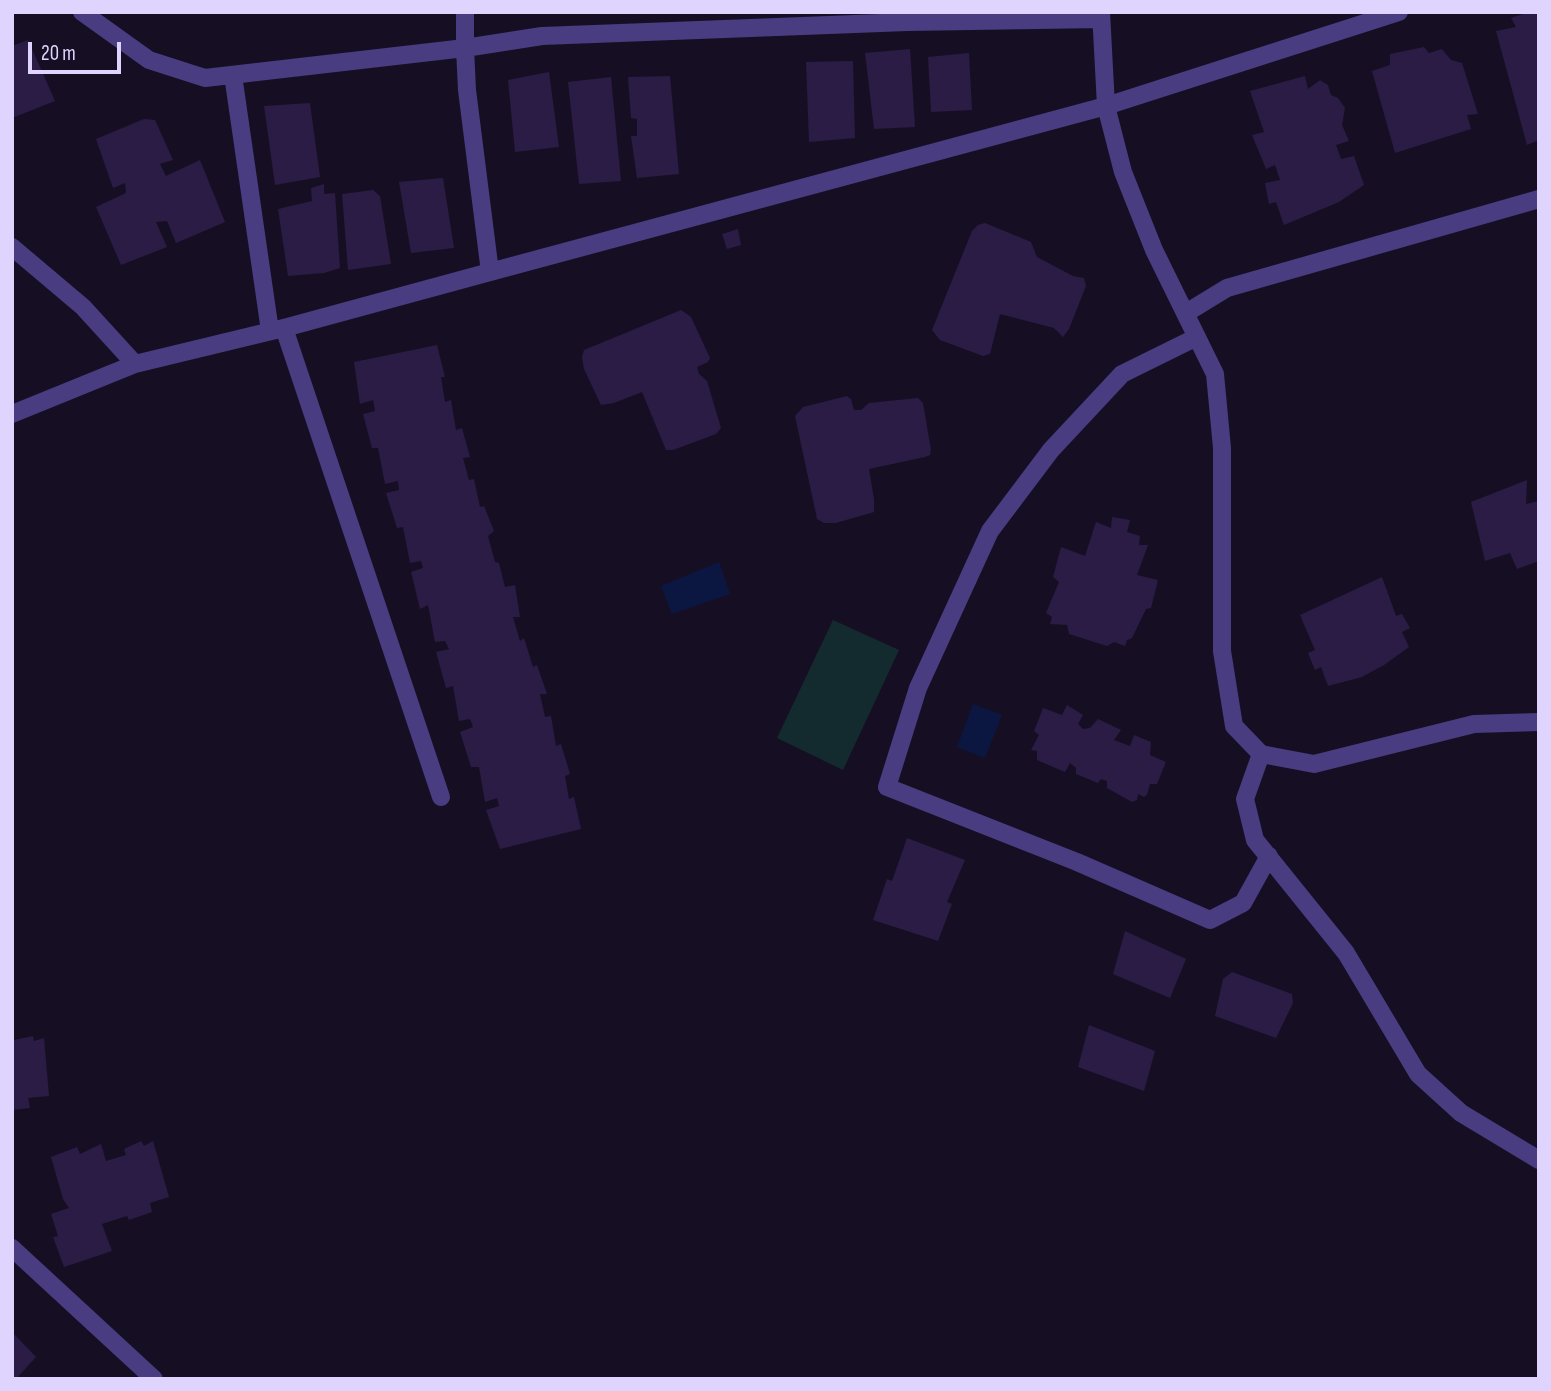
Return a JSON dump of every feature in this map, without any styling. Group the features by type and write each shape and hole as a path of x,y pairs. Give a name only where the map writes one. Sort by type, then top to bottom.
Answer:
{"street":[{"path":"82,12 149,60 205,78 465,48 542,36 907,17 1101,16 1106,106 1123,172 1154,250 1215,374 1222,448 1222,651 1234,726 1261,754 1314,764 1474,724 1539,722"},
{"path":"465,12 467,90 490,272"},
{"path":"12,414 135,364 277,329 1106,106 1399,12"},
{"path":"233,75 277,329 441,797"},
{"path":"1186,313 1227,288 1539,199"},
{"path":"12,247 83,307 135,364"},
{"path":"1197,337 1122,374 1051,450 990,531 918,688 887,787 1077,862 1210,920 1243,903 1269,856"},
{"path":"1261,754 1245,799 1255,840 1346,953 1419,1074 1461,1113 1539,1160"},
{"path":"12,1248 154,1379"}],"green space":[{"path":"833,620 899,650 843,770 777,738"}],"water":[{"path":"719,562 730,594 672,614 661,586"},
{"path":"973,704 1002,715 985,758 957,747"}],"building":[{"path":"1539,12 1539,140 1527,145 1496,31 1516,27 1511,18"},
{"path":"28,40 55,101 12,118 12,46"},
{"path":"1424,47 1429,53 1442,49 1451,60 1462,63 1478,114 1467,115 1471,129 1395,153 1372,71 1390,65 1390,54"},
{"path":"910,49 915,127 874,129 865,53"},
{"path":"969,53 972,110 931,112 928,57"},
{"path":"853,61 855,138 809,142 806,62"},
{"path":"549,72 559,147 515,152 508,80"},
{"path":"670,76 679,174 637,178 631,136 637,136 637,119 631,118 628,77"},
{"path":"1305,76 1308,89 1320,80 1328,85 1331,95 1338,98 1345,108 1342,125 1349,141 1336,145 1341,159 1354,156 1364,185 1339,202 1284,225 1276,202 1269,204 1265,183 1280,180 1275,165 1266,169 1252,135 1264,132 1250,91"},
{"path":"611,77 621,181 579,184 568,82"},
{"path":"310,103 320,177 275,185 264,106"},
{"path":"144,119 155,120 173,160 160,164 166,176 200,160 225,222 176,243 167,221 156,222 167,247 121,265 96,207 126,193 125,183 113,188 96,139"},
{"path":"443,178 454,248 411,253 399,182"},
{"path":"324,184 324,194 335,193 340,268 324,273 288,276 278,209 312,201 311,188"},
{"path":"373,190 380,196 391,264 348,270 342,194"},
{"path":"985,223 1031,242 1037,257 1073,276 1084,278 1086,286 1069,329 1063,337 1054,328 1000,314 990,354 983,356 940,340 932,330 972,231"},
{"path":"738,229 741,245 727,249 722,234"},
{"path":"681,310 691,317 710,358 708,362 697,367 699,374 707,381 721,428 716,434 673,450 666,450 642,392 601,405 584,369 582,357 584,350"},
{"path":"437,345 445,377 441,377 445,402 451,400 456,430 462,428 470,457 463,458 469,480 474,479 480,507 484,506 494,531 488,536 495,562 499,563 505,587 515,585 520,617 513,617 520,641 524,638 533,667 537,665 547,694 540,694 545,717 551,716 556,746 561,744 570,774 565,776 569,799 574,797 581,829 500,849 486,810 499,806 497,798 485,802 479,767 471,767 460,732 473,727 470,719 459,721 453,686 446,688 436,652 449,649 445,641 435,642 428,605 420,609 411,572 423,568 421,561 410,563 403,527 397,528 386,493 399,490 398,481 385,484 378,448 372,448 363,414 375,411 373,400 360,404 354,362"},
{"path":"847,396 851,399 854,410 861,410 869,403 918,398 923,403 931,450 930,455 925,457 869,469 874,512 836,523 824,523 817,519 795,416 803,407"},
{"path":"1527,480 1526,504 1539,501 1539,561 1517,569 1510,553 1485,561 1471,502"},
{"path":"1112,517 1130,520 1127,532 1140,536 1139,545 1148,545 1137,575 1158,580 1151,608 1146,609 1132,638 1127,640 1125,646 1114,642 1107,646 1069,634 1067,625 1050,624 1052,617 1046,613 1059,582 1053,577 1061,547 1085,556 1096,522 1111,528"},
{"path":"1382,577 1396,616 1402,614 1410,628 1402,632 1409,647 1362,677 1328,686 1321,667 1315,670 1308,653 1315,650 1300,615"},
{"path":"1067,705 1083,715 1078,724 1083,729 1090,728 1098,719 1121,730 1114,740 1130,746 1134,735 1151,742 1150,755 1166,762 1157,784 1150,784 1147,795 1144,797 1138,794 1137,800 1132,802 1107,788 1107,781 1101,779 1098,783 1076,774 1076,768 1070,763 1065,772 1037,760 1037,751 1031,750 1039,735 1034,731 1043,708 1062,715"},
{"path":"907,838 965,860 947,902 952,904 938,941 873,920 887,879 892,881"},
{"path":"1125,931 1186,959 1170,998 1113,974"},
{"path":"1232,972 1292,994 1293,1003 1276,1038 1215,1016 1223,979"},
{"path":"1089,1025 1155,1051 1144,1091 1078,1067"},
{"path":"33,1036 34,1041 44,1038 49,1096 28,1098 30,1108 12,1110 14,1040"},
{"path":"141,1141 144,1146 153,1141 169,1197 150,1203 152,1212 129,1220 127,1216 102,1224 112,1251 64,1267 53,1237 58,1236 51,1214 69,1208 63,1199 51,1157 77,1147 80,1154 101,1144 106,1161 126,1155 124,1149"},
{"path":"12,1332 36,1357 16,1379 12,1379"}]}
